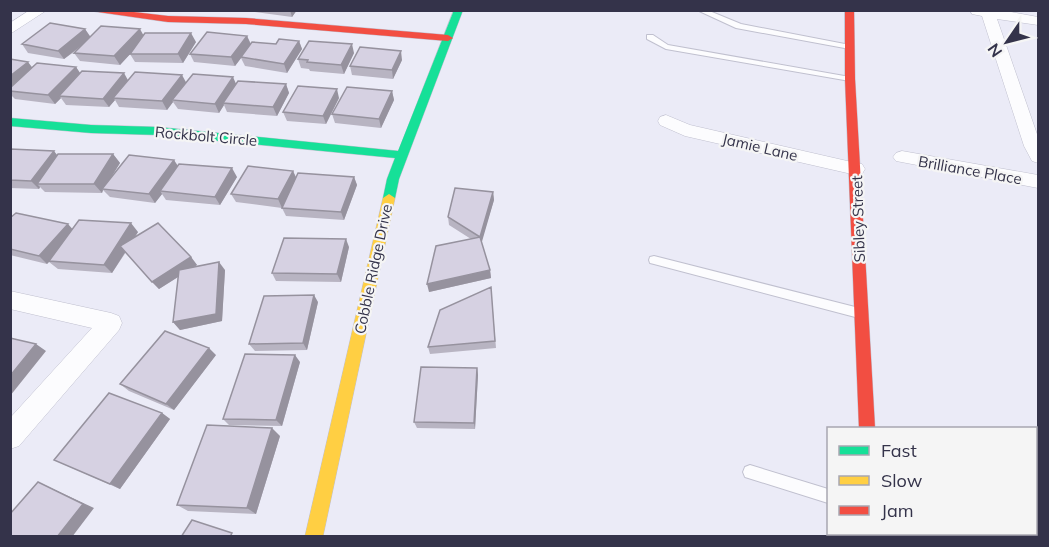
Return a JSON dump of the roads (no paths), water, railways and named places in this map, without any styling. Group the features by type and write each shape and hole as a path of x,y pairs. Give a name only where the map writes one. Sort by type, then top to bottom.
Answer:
{"street":[{"path":"10,30 40,10"},
{"path":"88,10 157,18 246,21 448,38"},
{"name":"Cobble Ridge Drive","path":"314,537 393,178 459,10"},
{"name":"Sibley Street","path":"849,10 850,79 867,427"},
{"path":"983,11 1038,21"},
{"path":"983,11 1030,117 1038,157"},
{"name":"Jamie Lane","path":"666,121 685,130 856,169"},
{"name":"Rockbolt Circle","path":"10,122 158,131 402,155"},
{"name":"Brilliance Place","path":"902,157 1038,182"},
{"path":"10,300 111,323 10,437"}],"lane":[{"path":"700,10 739,26 850,47"},
{"path":"650,37 666,47 850,79"},
{"path":"654,260 862,314"},
{"path":"750,472 827,496"}]}
